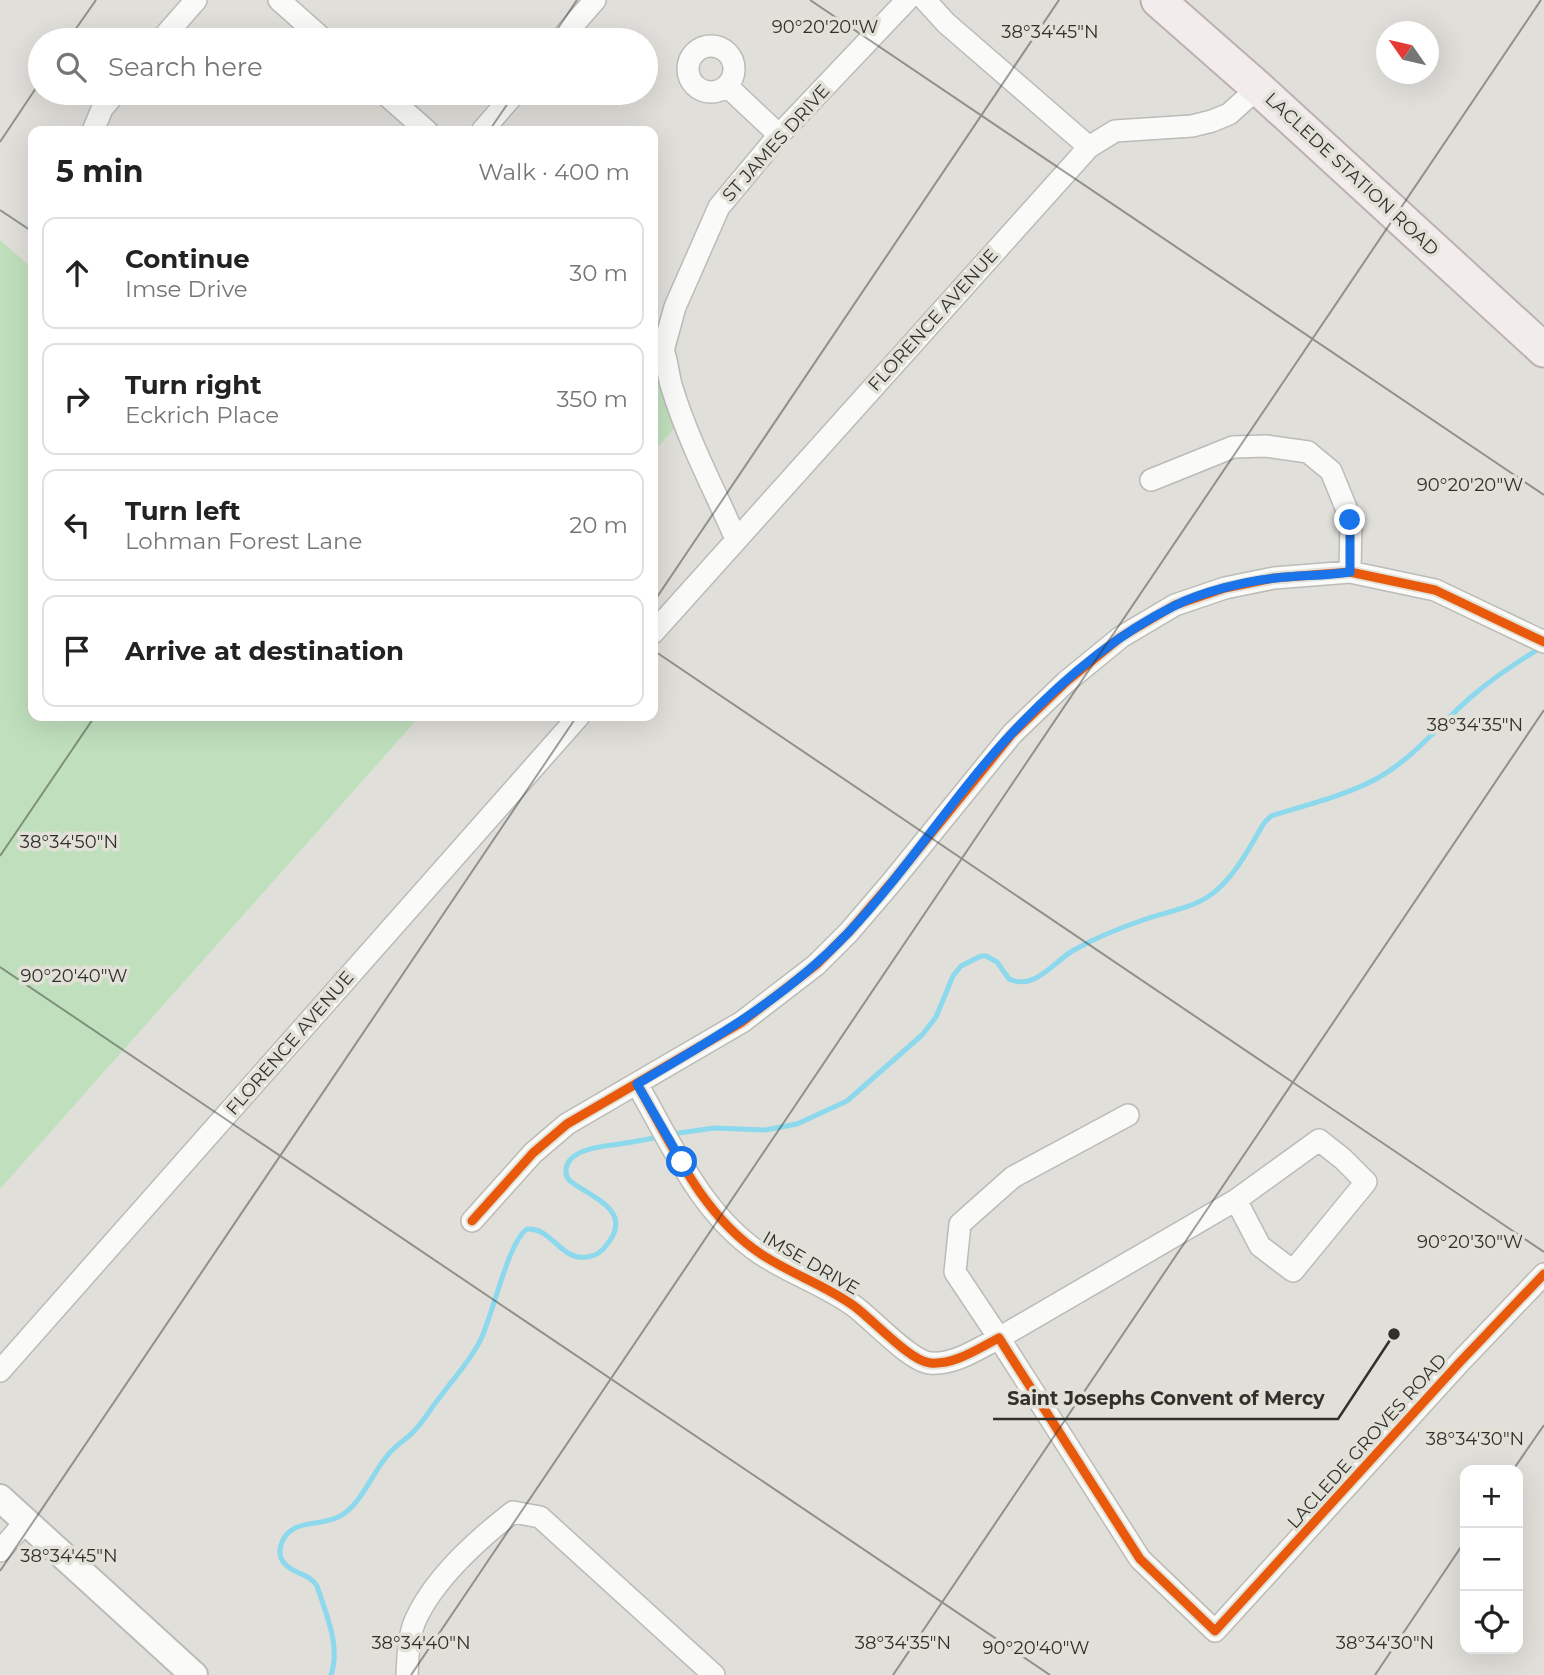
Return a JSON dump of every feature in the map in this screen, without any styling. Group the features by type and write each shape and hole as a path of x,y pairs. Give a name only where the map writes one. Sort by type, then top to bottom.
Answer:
{"main road":[{"name":"LACLEDE STATION ROAD","path":"1158,0 1544,350"}],"street":[{"path":"172,28 196,0"},
{"path":"279,0 310,28"},
{"path":"570,28 595,0"},
{"name":"ST JAMES DRIVE","path":"658,342 719,208 779,135 907,0"},
{"path":"925,0 946,23 1089,147"},
{"path":"727,86 779,135"},
{"name":"FLORENCE AVENUE","path":"658,627 1089,147 1115,131 1192,126 1212,121 1228,114 1258,88"},
{"path":"95,126 105,105"},
{"path":"398,105 421,126"},
{"path":"486,126 505,105"},
{"path":"658,342 672,388 736,539"},
{"path":"1151,480 1233,447 1266,446 1308,452 1331,471 1350,520 1350,572"},
{"path":"472,1221 533,1153 567,1124 742,1022 816,965 891,883 1012,734 1066,681 1121,638 1175,605 1225,588 1273,578 1350,572 1435,590 1537,639"},
{"name":"FLORENCE AVENUE","path":"0,1371 575,721"},
{"name":"IMSE DRIVE","path":"637,1084 702,1196 725,1226 762,1255 855,1306 913,1356 927,1363 950,1363 999,1338"},
{"path":"1128,1115 1013,1177 960,1224 956,1272 999,1338 1236,1200 1319,1140 1366,1182 1293,1271 1260,1246 1236,1200"},
{"name":"LACLEDE GROVES ROAD","path":"999,1338 1140,1559 1215,1631 1460,1362 1544,1274"},
{"path":"0,1498 194,1675"},
{"path":"407,1675 415,1622 431,1595 457,1563 513,1512 540,1517 713,1675"},
{"path":"0,1551 26,1521"}],"green space":[{"path":"0,240 28,265 28,721 416,721 0,1189"},
{"path":"658,377 677,425 658,447"}],"waterway":[{"path":"672,1134 714,1128 765,1130 797,1124 847,1101 922,1035 936,1017 953,976 961,966 986,956 997,962 1009,979 1027,981 1043,974 1066,955 1099,937 1202,900 1226,881 1271,816 1339,795 1391,770 1479,690 1542,647"},
{"path":"331,1675 334,1664 333,1641 317,1586 284,1563 280,1554 282,1542 293,1529 342,1515 361,1495 390,1452 421,1423 476,1348 513,1248 527,1229 543,1233 578,1257 593,1256 606,1246 615,1231 616,1222 606,1205 568,1179 567,1165 571,1159 583,1151 659,1137"}],"cycle path":[{"path":"472,1221 533,1153 567,1124 742,1022 816,965 891,883 1012,734 1066,682 1121,637 1175,605 1225,588 1274,578 1350,572 1435,590 1544,642"},
{"path":"637,1084 705,1199 740,1238 761,1254 843,1299 862,1312 902,1348 922,1361 948,1361 999,1338 1140,1559 1215,1631 1460,1362 1544,1274"}],"place":[{"name":"Saint Josephs Convent of Mercy","path":"1394,1334"}],"route":[{"path":"682,1162 637,1084 742,1022 816,965 891,883 1012,734 1066,681 1121,638 1175,605 1225,588 1273,578 1326,576 1350,572 1350,520"}]}
